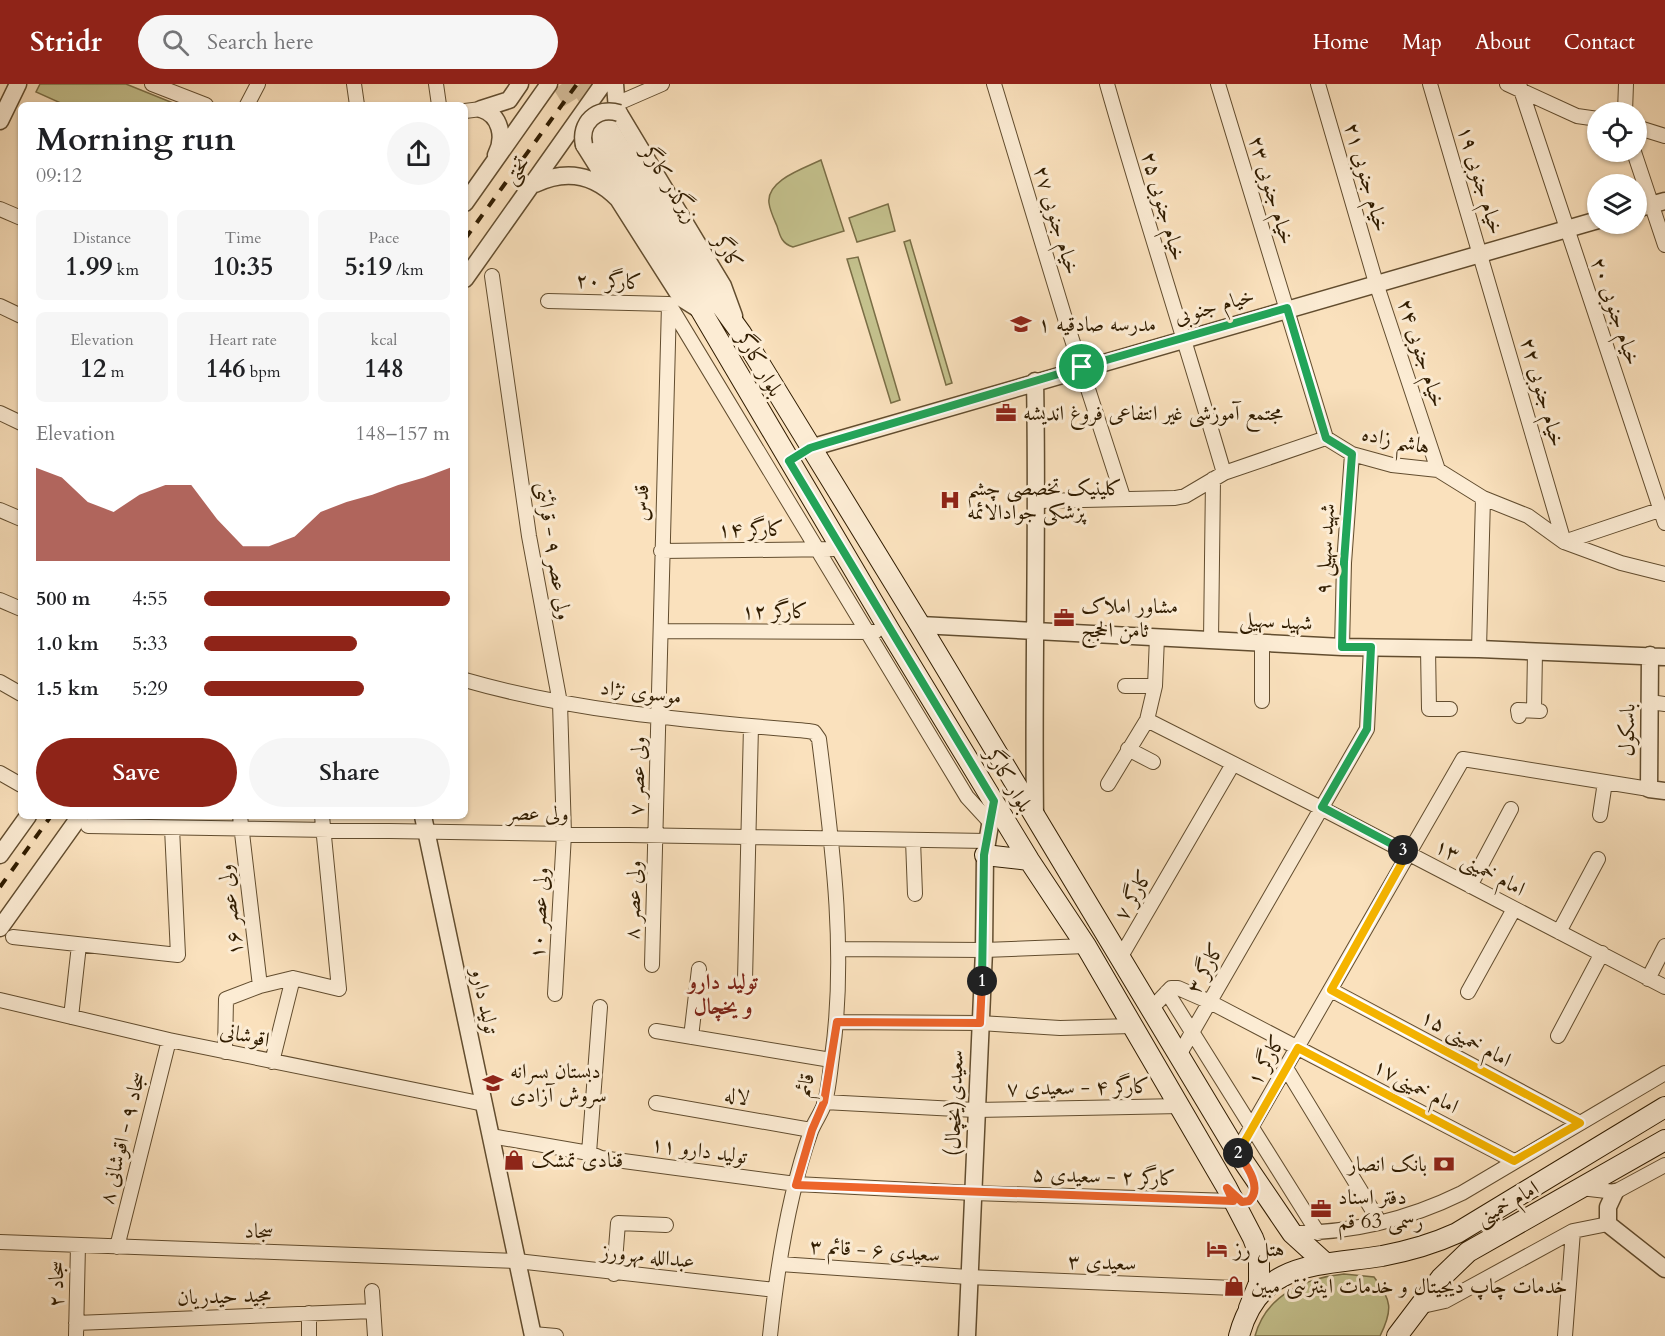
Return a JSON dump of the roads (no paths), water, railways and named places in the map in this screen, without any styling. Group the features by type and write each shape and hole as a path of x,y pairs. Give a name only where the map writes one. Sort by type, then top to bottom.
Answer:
{"main road":[{"name":"زیرگذر کارگر","path":"602,121 684,291"},
{"name":"بلوار کارگر","path":"684,291 700,310 890,631 1029,860 1086,946 1181,1106 1230,1194 1259,1254 1259,1283 1241,1326"},
{"name":"بلوار کارگر","path":"684,291 741,333 1152,1008 1237,1152 1292,1233 1324,1262"},
{"path":"789,461 810,448"},
{"path":"986,848 1029,860"},
{"name":"امام خمینی","path":"1241,1326 1265,1289 1283,1276 1302,1267 1324,1262 1383,1255 1437,1242 1457,1233 1665,1107"},
{"name":"امام خمینی","path":"1397,1336 1441,1278 1468,1252 1665,1140"},
{"path":"1230,1194 1242,1202 1249,1201 1255,1190 1251,1172"}],"street":[{"path":"0,121 18,84"},
{"path":"154,84 199,102"},
{"path":"249,102 258,84"},
{"path":"354,84 357,102"},
{"path":"436,84 439,102"},
{"path":"509,100 520,84"},
{"path":"602,121 662,84"},
{"name":"خیام جنوبی ۲۷","path":"994,84 1123,497"},
{"name":"خیام جنوبی ۲۵","path":"1107,84 1164,284 1184,338 1218,476 1211,640"},
{"name":"خیام جنوبی ۲۳","path":"1218,84 1326,438"},
{"name":"خیام جنوبی ۲۱","path":"1318,84 1377,283"},
{"name":"خیام جنوبی ۱۹","path":"1430,84 1481,253"},
{"path":"1625,102 1626,84"},
{"path":"606,85 602,121 618,199"},
{"name":"تختی","path":"468,275 606,85"},
{"path":"473,110 509,100 545,86"},
{"path":"468,199 545,86"},
{"path":"1515,86 1577,116 1587,117"},
{"name":"خیام جنوبی ۲۰","path":"1515,86 1664,514"},
{"path":"473,110 487,110 498,123 501,142 490,169"},
{"name":"کارگر","path":"602,121 723,286 741,333"},
{"path":"1647,130 1665,135"},
{"path":"1637,162 1665,245"},
{"path":"534,184 549,177 580,176 605,186 618,199 684,291 818,550 968,797 990,822"},
{"path":"0,209 18,217"},
{"name":"خیام جنوبی","path":"810,448 1082,367 1587,223"},
{"name":"خیام جنوبی ۲۲","path":"1481,253 1564,542"},
{"name":"ولی عصر ۹ - قرائتی","path":"492,276 529,536 560,704 564,834"},
{"name":"خیام جنوبی ۲۴","path":"1377,283 1438,470"},
{"name":"کارگر ۲۰","path":"548,301 684,291"},
{"name":"قدس","path":"660,717 661,551 684,291"},
{"path":"0,306 18,315"},
{"path":"1035,381 1037,501 1034,630 1035,817"},
{"path":"0,413 18,422"},
{"path":"1037,501 1185,496 1218,476 1326,438"},
{"name":"هاشم زاده","path":"1326,438 1352,454 1392,465 1438,470 1483,498 1528,516 1564,542 1621,563 1665,574"},
{"name":"شهید سهیلی ۹","path":"1342,647 1344,562 1352,454"},
{"path":"1479,649 1483,498"},
{"path":"0,510 18,518"},
{"path":"1564,542 1664,514"},
{"name":"کارگر ۱۴","path":"661,551 841,549"},
{"path":"0,600 18,608"},
{"name":"شهید سهیلی","path":"920,625 1342,647 1479,649 1658,656"},
{"name":"کارگر ۱۲","path":"661,631 890,631"},
{"path":"1108,784 1147,720 1155,686 1157,637"},
{"path":"1262,643 1262,701"},
{"name":"کارگر ۳","path":"1179,1055 1367,729 1371,647"},
{"path":"1428,648 1429,709 1450,709"},
{"path":"1519,716 1518,710 1537,710 1535,652"},
{"name":"باسکول","path":"1657,790 1658,656"},
{"name":"موسوی نژاد","path":"468,681 560,704 660,717 814,732"},
{"path":"0,682 18,692"},
{"path":"1125,686 1155,686"},
{"name":"ولی عصر ۷","path":"657,836 660,717"},
{"name":"امام خمینی ۱۳","path":"1147,720 1322,807 1665,987"},
{"path":"745,980 752,726"},
{"name":"قائم","path":"770,1336 775,1290 796,1185 812,1130 824,1102 837,1022 838,949 832,839 819,739 814,732"},
{"path":"1128,749 1153,762"},
{"name":"کارگر ۱","path":"1237,1152 1463,759 1605,782"},
{"name":"کارگر ۷","path":"1120,958 1233,764"},
{"path":"0,773 18,783"},
{"path":"1600,815 1605,782 1657,790"},
{"name":"سعیدی(یخچال)","path":"967,1336 975,1110 984,950 986,848 994,801"},
{"path":"1470,886 1511,809"},
{"path":"0,855 26,819"},
{"path":"84,821 6,932 79,945 178,955 172,828"},
{"name":"ولی عصر","path":"84,821 172,828 241,822 425,824 564,834 913,840 986,848"},
{"name":"ولی عصر ۱۶","path":"241,822 260,986"},
{"path":"225,1052 226,999 260,986 293,978 339,988 323,823"},
{"name":"تولید دارو","path":"425,824 533,1335"},
{"name":"ولی عصر ۱۰","path":"555,994 564,834"},
{"name":"ولی عصر ۸","path":"652,965 657,836"},
{"path":"913,840 915,894"},
{"path":"1559,932 1598,859"},
{"path":"1468,992 1514,909"},
{"path":"70,1017 79,945"},
{"path":"838,949 984,950 1086,946"},
{"path":"1648,979 1665,946"},
{"path":"1558,1036 1602,953"},
{"path":"691,1037 699,969"},
{"path":"272,1062 293,978"},
{"name":"امام خمینی۱۷","path":"1167,992 1178,988 1210,1002 1514,1161"},
{"name":"امام خمینی ۱۵","path":"1331,990 1580,1123"},
{"path":"1152,1008 1167,992 1318,1233"},
{"name":"اقوشانی","path":"0,1000 169,1040 484,1104"},
{"path":"589,1153 600,1007"},
{"path":"837,1022 980,1023 1060,1028 1132,1026"},
{"path":"656,1031 831,1060"},
{"name":"سجاد ۹ - اقوشانی ۸","path":"117,1247 169,1040"},
{"path":"1286,1068 1376,1216"},
{"path":"1292,1233 1318,1233 1380,1224 1428,1209 1462,1193 1665,1073"},
{"name":"کارگر ۴ - سعیدی ۷","path":"824,1102 975,1110 1181,1106"},
{"name":"لاله","path":"656,1104 812,1130"},
{"name":"تولید دارو ۱۱","path":"491,1136 589,1153 601,1158 796,1185 973,1193"},
{"path":"1581,1188 1615,1192 1665,1166"},
{"path":"1608,1224 1608,1208 1615,1192"},
{"name":"کارگر ۲ - سعیدی ۵","path":"973,1193 1230,1194"},
{"path":"615,1274 618,1223 666,1225"},
{"path":"1418,1307 1445,1301 1573,1231 1608,1224 1665,1269"},
{"path":"1565,1336 1573,1231"},
{"name":"سجاد","path":"0,1242 517,1261"},
{"name":"سجاد ۲","path":"76,1330 78,1245"},
{"name":"عبدالله مهرورز","path":"517,1261 615,1274 775,1290"},
{"name":"سعیدی ۶ - قائم ۳","path":"780,1264 968,1277"},
{"name":"سعیدی ۳","path":"968,1277 1234,1288"},
{"path":"372,1292 375,1336"},
{"name":"مجید حیدریان","path":"76,1330 309,1313 373,1311"},
{"path":"309,1313 309,1336"},
{"path":"533,1335 556,1336"}],"tunnel":[{"path":"562,84 589,127"},
{"path":"580,84 599,116"}],"railway":[{"path":"468,235 577,84"},
{"path":"0,887 49,819"}],"place":[{"name":"مدرسه صادقیه ۱","path":"1021,324"},
{"name":"مجتمع آموزشی غیر انتفاعی فروغ اندیشه","path":"1006,413"},
{"name":"کلینیک تخصصی چشم پزشکی جوادالائمه","path":"950,500"},
{"name":"مشاور املاک ثامن الحجج","path":"1064,618"},
{"name":"دبستان پسرانه سروش آزادی","path":"493,1083"},
{"name":"قنادی تمشک","path":"514,1160"},
{"name":"بانک انصار","path":"1444,1164"},
{"name":"دفتر اسناد رسمی 63 قم","path":"1321,1209"},
{"name":"هتل رز","path":"1217,1249"},
{"name":"خدمات چاپ دیجیتال و خدمات اینترنتی مبین","path":"1234,1286"}],"district":[{"name":"تولید دارو و یخچال","path":"723,994"}]}
